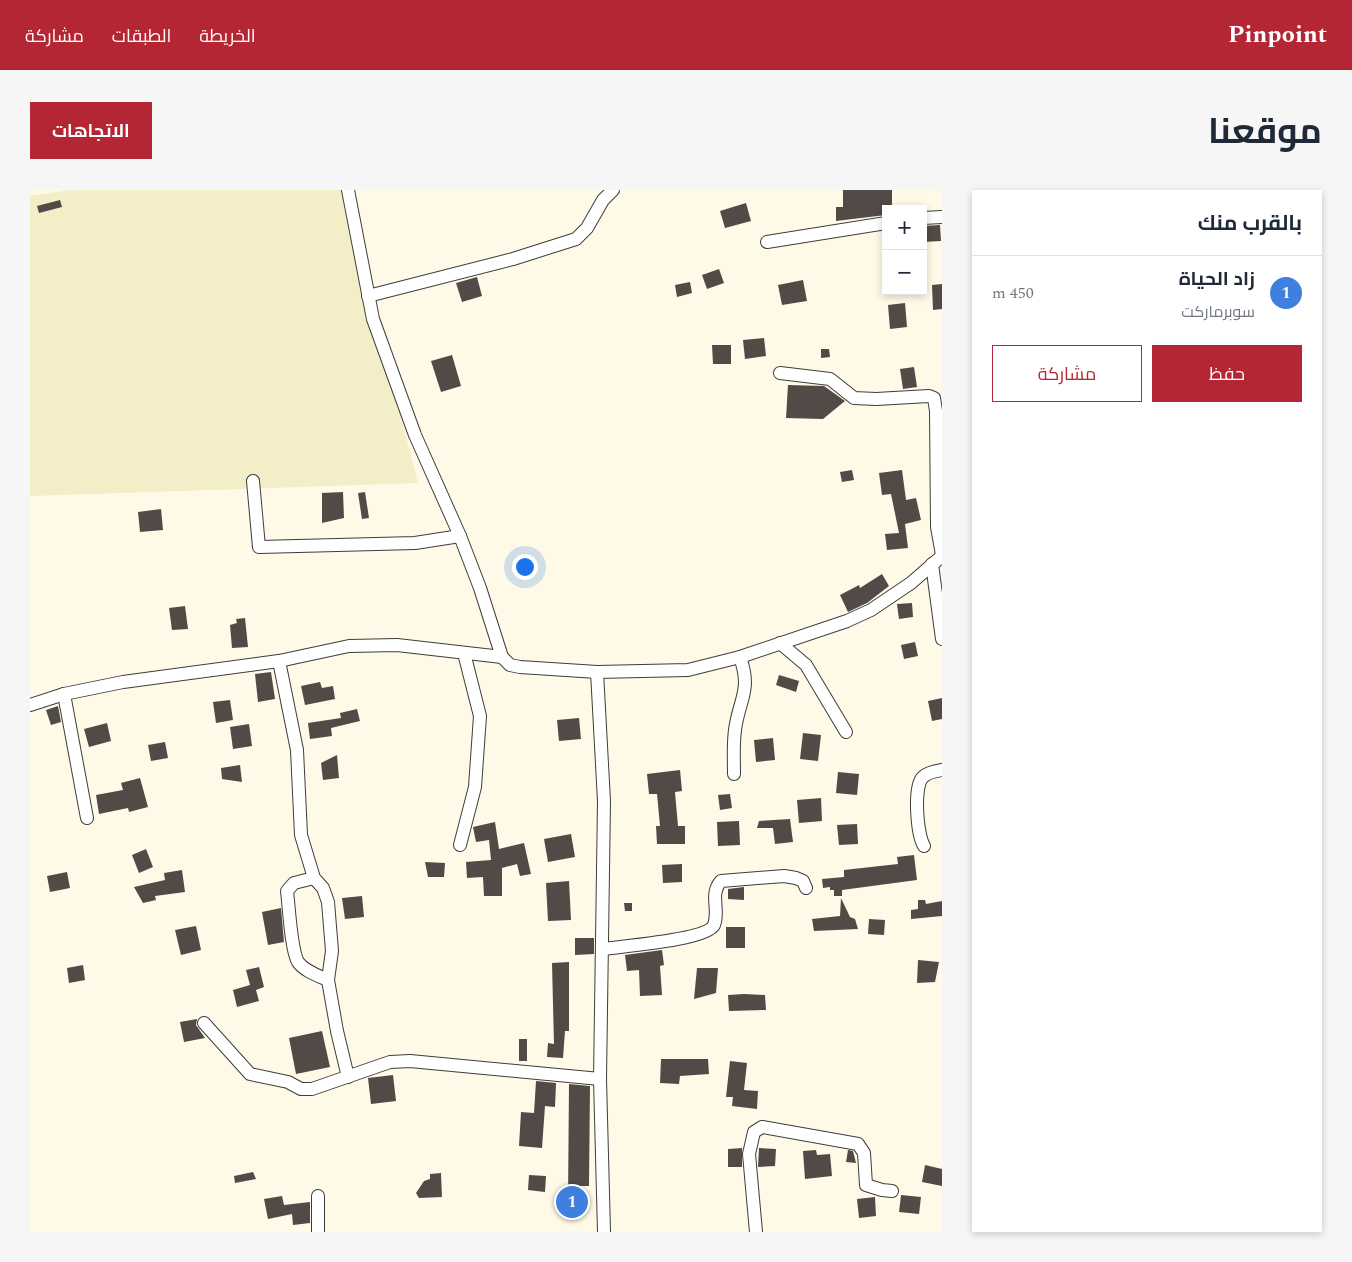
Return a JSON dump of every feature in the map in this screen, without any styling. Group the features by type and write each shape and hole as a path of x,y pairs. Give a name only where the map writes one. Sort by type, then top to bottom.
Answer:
{"street":[{"path":"348,190 368,296 396,386 415,435 460,536 480,588 502,657 510,665 597,672 688,670 740,657 847,621 871,610 911,582 939,558"},
{"path":"368,296 513,259 576,239 587,228 602,200 613,190"},
{"path":"927,218 942,216"},
{"path":"767,242 882,224"},
{"path":"780,373 830,379 854,398 876,399 929,396 934,398 936,411 937,527 942,639"},
{"path":"253,481 259,547 415,543 460,536"},
{"path":"780,643 806,665 846,732"},
{"path":"30,705 64,694 123,682 279,661 349,646 397,645 502,657"},
{"path":"460,845 475,787 480,716 464,653"},
{"path":"734,774 734,731 746,686 746,674 740,657"},
{"path":"279,661 297,750 301,835 314,878 323,888 330,920 332,951 328,980 348,1077"},
{"path":"597,672 604,801 600,1079 604,1232"},
{"path":"64,694 87,818"},
{"path":"924,846 920,840 918,821 919,783 923,777 933,771 942,770"},
{"path":"603,949 688,938 707,933 713,928 716,918 715,892 716,887 721,881 784,876 803,881 806,888"},
{"path":"314,878 294,883 287,891 298,962 305,968 328,980"},
{"path":"204,1022 250,1074 288,1082 301,1089 312,1089 390,1062 410,1061 600,1079"},
{"path":"756,1232 749,1154 754,1132 762,1127 858,1144 864,1153 866,1185 892,1191"},
{"path":"318,1196 318,1232"}],"shaded area":[{"path":"69,190 342,190 418,483 30,496 30,196"}],"building":[{"path":"843,190 892,190 892,205 882,205 882,215 836,221 836,207 843,207"},
{"path":"60,200 62,207 39,213 37,206"},
{"path":"746,203 751,221 725,228 720,211"},
{"path":"940,225 941,241 927,242 927,226"},
{"path":"719,269 724,283 707,289 702,275"},
{"path":"477,277 482,296 462,302 456,283"},
{"path":"803,280 807,301 782,305 778,285"},
{"path":"690,282 692,293 677,297 675,285"},
{"path":"942,284 942,309 933,310 932,285"},
{"path":"905,303 907,327 890,329 888,305"},
{"path":"764,338 766,356 745,359 743,340"},
{"path":"712,345 731,345 731,364 713,364"},
{"path":"821,349 829,349 830,357 821,358"},
{"path":"452,355 461,386 441,392 431,361"},
{"path":"914,367 917,387 903,389 900,369"},
{"path":"788,385 824,386 845,401 823,419 786,418"},
{"path":"852,470 854,480 842,482 840,472"},
{"path":"902,470 906,500 916,498 921,520 905,524 908,548 887,550 885,534 899,533 891,494 882,495 879,473"},
{"path":"343,492 344,518 322,523 322,493"},
{"path":"365,492 369,518 362,519 358,493"},
{"path":"161,509 163,530 140,532 138,512"},
{"path":"882,574 889,586 867,603 848,612 840,595 859,585 860,588"},
{"path":"912,603 913,617 899,619 897,604"},
{"path":"185,606 188,629 172,630 169,608"},
{"path":"245,618 248,647 232,648 230,625 237,623 236,619"},
{"path":"915,642 918,656 904,659 901,645"},
{"path":"271,672 275,699 258,702 255,674"},
{"path":"779,675 799,681 796,692 776,685"},
{"path":"320,682 322,688 333,686 335,699 305,705 301,686"},
{"path":"942,698 942,719 932,721 928,701"},
{"path":"230,700 233,720 216,723 213,702"},
{"path":"58,706 61,722 51,725 46,710"},
{"path":"357,709 360,721 331,728 332,736 310,739 308,723 341,718 340,713"},
{"path":"579,718 581,739 559,741 557,720"},
{"path":"107,723 111,741 89,747 84,729"},
{"path":"249,724 252,746 233,749 230,727"},
{"path":"803,733 821,735 818,761 800,759"},
{"path":"773,738 775,760 756,762 754,740"},
{"path":"165,742 168,758 151,761 148,745"},
{"path":"337,755 339,778 323,780 321,763"},
{"path":"240,765 242,782 222,779 221,768"},
{"path":"680,770 682,791 675,792 678,826 685,826 685,844 657,844 656,826 660,826 657,794 649,794 647,774"},
{"path":"838,772 859,774 857,795 836,793"},
{"path":"140,778 148,807 129,812 128,808 99,814 96,795 123,790 121,783"},
{"path":"730,794 732,808 720,810 718,795"},
{"path":"821,798 822,821 799,823 797,800"},
{"path":"790,819 793,842 775,844 773,828 757,828 759,821"},
{"path":"739,821 740,845 718,846 717,822"},
{"path":"495,822 499,849 524,843 531,874 520,876 517,864 502,868 502,896 484,896 483,877 467,878 466,862 491,860 489,840 476,842 473,827"},
{"path":"857,824 858,844 839,845 837,825"},
{"path":"571,834 575,857 548,862 544,839"},
{"path":"146,849 153,867 139,873 132,855"},
{"path":"914,855 917,880 842,890 842,896 834,896 834,890 830,890 830,887 823,888 822,879 844,877 844,870 898,864 897,857"},
{"path":"425,862 445,863 444,877 428,877"},
{"path":"682,864 682,882 663,883 662,865"},
{"path":"182,870 185,892 155,896 156,900 143,903 134,887 165,880 164,873"},
{"path":"67,872 70,888 50,892 47,876"},
{"path":"569,881 571,920 548,921 546,883"},
{"path":"744,887 744,900 728,899 728,889"},
{"path":"362,896 364,917 345,919 342,898"},
{"path":"841,898 850,917 855,919 858,929 814,931 812,919 840,916"},
{"path":"918,900 925,900 926,904 942,901 942,916 911,919 911,910 918,909"},
{"path":"624,903 632,903 632,911 625,911"},
{"path":"281,908 284,942 268,945 262,912"},
{"path":"869,919 885,920 884,935 868,934"},
{"path":"196,926 201,950 181,955 175,930"},
{"path":"726,927 745,927 745,948 726,948"},
{"path":"575,938 594,938 594,954 575,955"},
{"path":"662,950 664,965 660,966 662,995 640,996 639,970 627,971 625,955"},
{"path":"918,960 939,962 935,982 917,983"},
{"path":"569,962 569,1031 565,1031 563,1058 547,1057 548,1043 554,1044 552,963"},
{"path":"83,965 85,980 69,983 67,968"},
{"path":"259,967 264,987 256,990 259,1001 237,1007 233,990 250,985 246,970"},
{"path":"697,968 718,968 716,993 694,999"},
{"path":"728,995 765,995 766,1010 729,1011"},
{"path":"197,1019 196,1025 205,1038 184,1042 180,1022"},
{"path":"322,1031 330,1067 296,1074 289,1038"},
{"path":"519,1039 527,1039 527,1061 519,1061"},
{"path":"661,1059 708,1059 709,1074 680,1076 679,1084 660,1083"},
{"path":"730,1061 747,1063 744,1090 758,1091 757,1109 732,1106 733,1097 726,1097"},
{"path":"393,1075 396,1101 371,1104 368,1078"},
{"path":"536,1081 556,1083 555,1107 545,1106 542,1148 519,1146 521,1112 534,1113"},
{"path":"569,1084 590,1086 589,1186 575,1186 568,1200"},
{"path":"742,1148 742,1167 728,1167 728,1149"},
{"path":"759,1148 776,1149 775,1166 758,1167"},
{"path":"816,1150 817,1155 830,1154 832,1176 805,1179 803,1151"},
{"path":"848,1150 853,1151 856,1163 846,1162"},
{"path":"925,1165 942,1169 942,1186 922,1182"},
{"path":"253,1172 256,1179 235,1183 234,1176"},
{"path":"441,1173 442,1197 419,1198 416,1193 424,1181 430,1179 430,1174"},
{"path":"529,1175 546,1176 545,1192 528,1190"},
{"path":"901,1195 921,1197 919,1214 899,1212"},
{"path":"282,1196 284,1205 310,1202 310,1223 293,1225 292,1214 268,1219 264,1199"},
{"path":"875,1197 876,1216 859,1218 857,1199"}],"place":[{"name":"زاد الحياة","path":"572,1202"}]}
